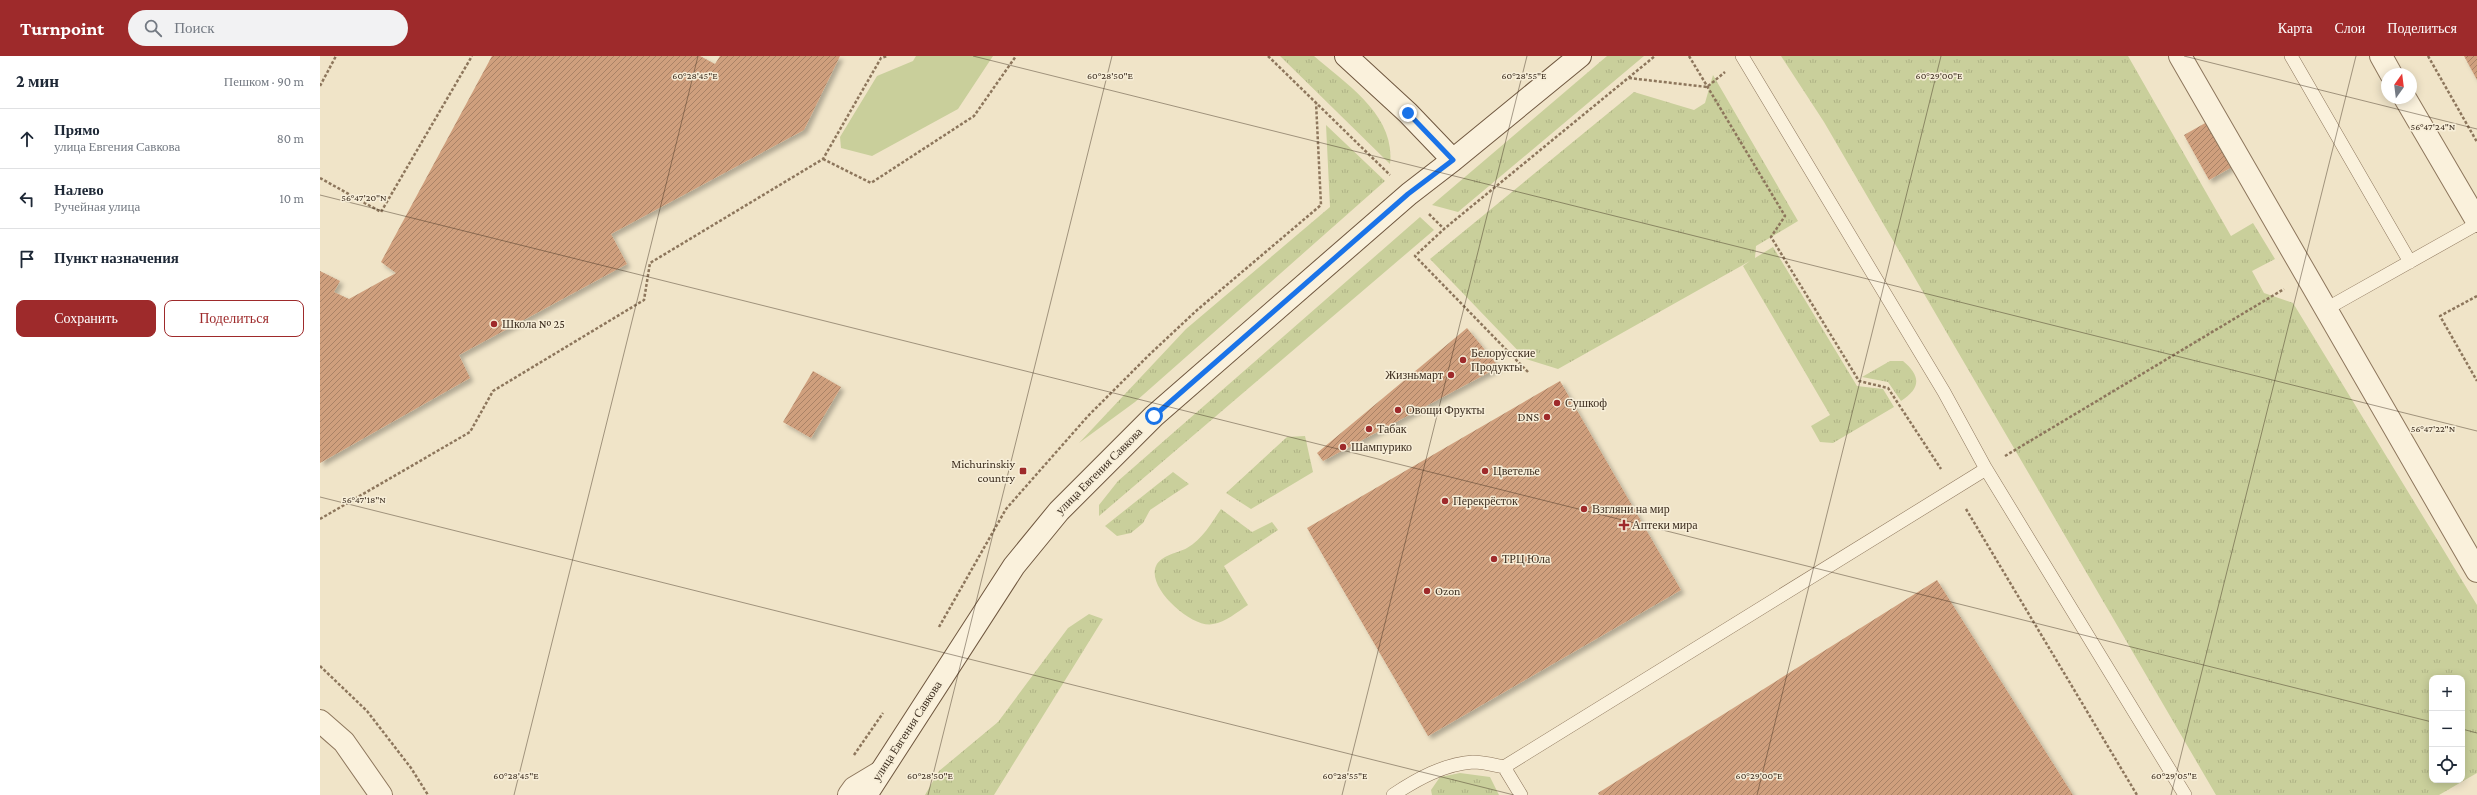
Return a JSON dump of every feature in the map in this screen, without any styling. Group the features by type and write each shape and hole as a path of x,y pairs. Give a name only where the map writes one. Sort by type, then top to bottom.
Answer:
{"street":[{"path":"1346,56 1408,113 1453,160"},
{"name":"улица Евгения Савкова","path":"866,795 1014,566 1059,511 1154,416 1408,194 1453,160 1580,56"},
{"path":"2180,56 2477,571"},
{"path":"2381,56 2388,68"},
{"path":"2408,104 2477,222"},
{"path":"320,721 344,742 381,795"},
{"path":"849,795 854,788 879,773"}],"lane":[{"path":"2291,56 2410,262"},
{"path":"1742,57 1944,392 1986,469 2185,795"},
{"path":"2326,309 2410,262 2477,222"},
{"path":"1393,795 1408,790 1444,767 1474,762 1504,767 1953,487 1986,469"},
{"path":"1504,767 1521,795"}],"path":[{"path":"320,86 336,56"},
{"path":"320,178 381,212 472,56"},
{"path":"320,519 470,432 493,391 644,300 650,263 823,159 881,58 887,56"},
{"path":"823,159 871,183 974,116 1016,56"},
{"path":"1268,56 1444,229"},
{"path":"1528,372 1415,256 1444,229 1655,56"},
{"path":"1689,56 1785,216 1771,237 1859,380 1888,388 1953,487 2137,795"},
{"path":"2428,56 2477,142"},
{"path":"1629,78 1707,87 1742,57"},
{"path":"2002,458 2306,276"},
{"path":"2477,296 2440,316 2477,381"},
{"path":"320,666 367,711 411,768 428,795"}],"green space":[{"path":"916,56 993,56 958,109 872,156 841,148 840,137 877,76 913,61"},
{"path":"1280,56 1314,56 1354,90 1377,116 1385,130 1390,146 1390,164"},
{"path":"1607,56 1644,56 1458,212 1432,205"},
{"path":"1781,56 2128,56 2231,236 2253,223 2275,259 2252,271 2264,293 2293,303 2477,605 2477,773 2465,780 2465,675 2429,675 2429,783 2460,783 2439,795 2216,795 1824,122"},
{"path":"1713,75 1798,221 1756,246 1755,258 1773,247 1857,386 1883,389 1894,407 1833,443 1820,442 1811,426 1830,415 1743,266 1750,261 1558,369 1526,359 1430,259 1634,92 1694,110 1705,103"},
{"path":"1326,125 1385,181 1135,402 1079,443 1186,329 1330,207"},
{"path":"1420,217 1434,230 1099,516 1099,505 1118,481"},
{"path":"1890,361 1903,361 1909,366 1916,377 1915,387 1908,396 1901,401 1888,382 1862,377"},
{"path":"1305,436 1313,472 1251,509 1226,493 1287,437"},
{"path":"1173,472 1189,484 1150,510 1143,523 1131,533 1117,536 1105,526"},
{"path":"1221,509 1252,532 1272,522 1278,530 1224,566 1248,605 1218,623 1204,624 1184,614 1164,595 1158,585 1155,575 1156,566 1162,559 1192,545 1206,530"},
{"path":"1089,614 1103,619 994,795 925,795 939,771 998,722 1068,628"},
{"path":"1460,773 1490,777 1499,795 1432,795 1431,790 1440,777"}],"building":[{"path":"492,56 700,56 715,64 720,56 840,56 804,130 611,234 627,264 459,355 470,378 320,463 320,271 340,281 334,292 349,299 396,273 381,262"},
{"path":"2464,56 2477,56 2477,80"},
{"path":"2207,122 2232,167 2209,180 2184,135"},
{"path":"1467,328 1499,367 1323,461 1317,453"},
{"path":"813,371 841,387 811,438 783,422"},
{"name":"ТРЦ Юла","path":"1560,381 1681,590 1428,736 1307,528"},
{"path":"1937,580 2073,795 1599,795 1598,793"}],"place":[{"name":"Школа № 25","path":"494,324"},
{"name":"Белорусские Продукты","path":"1463,360"},
{"name":"Жизньмарт","path":"1451,375"},
{"name":"Сушкоф","path":"1557,403"},
{"name":"Овощи Фрукты","path":"1398,410"},
{"name":"DNS","path":"1547,417"},
{"name":"Табак","path":"1369,429"},
{"name":"Шампурико","path":"1343,447"},
{"name":"Michurinskiy country","path":"1023,471"},
{"name":"Цветелье","path":"1485,471"},
{"name":"Перекрёсток","path":"1445,501"},
{"name":"Взгляни на мир","path":"1584,509"},
{"name":"Аптеки мира","path":"1624,525"},
{"name":"ТРЦ Юла","path":"1494,559"},
{"name":"Ozon","path":"1427,591"}],"route":[{"path":"1154,416 1408,194 1453,160 1408,113"}]}
